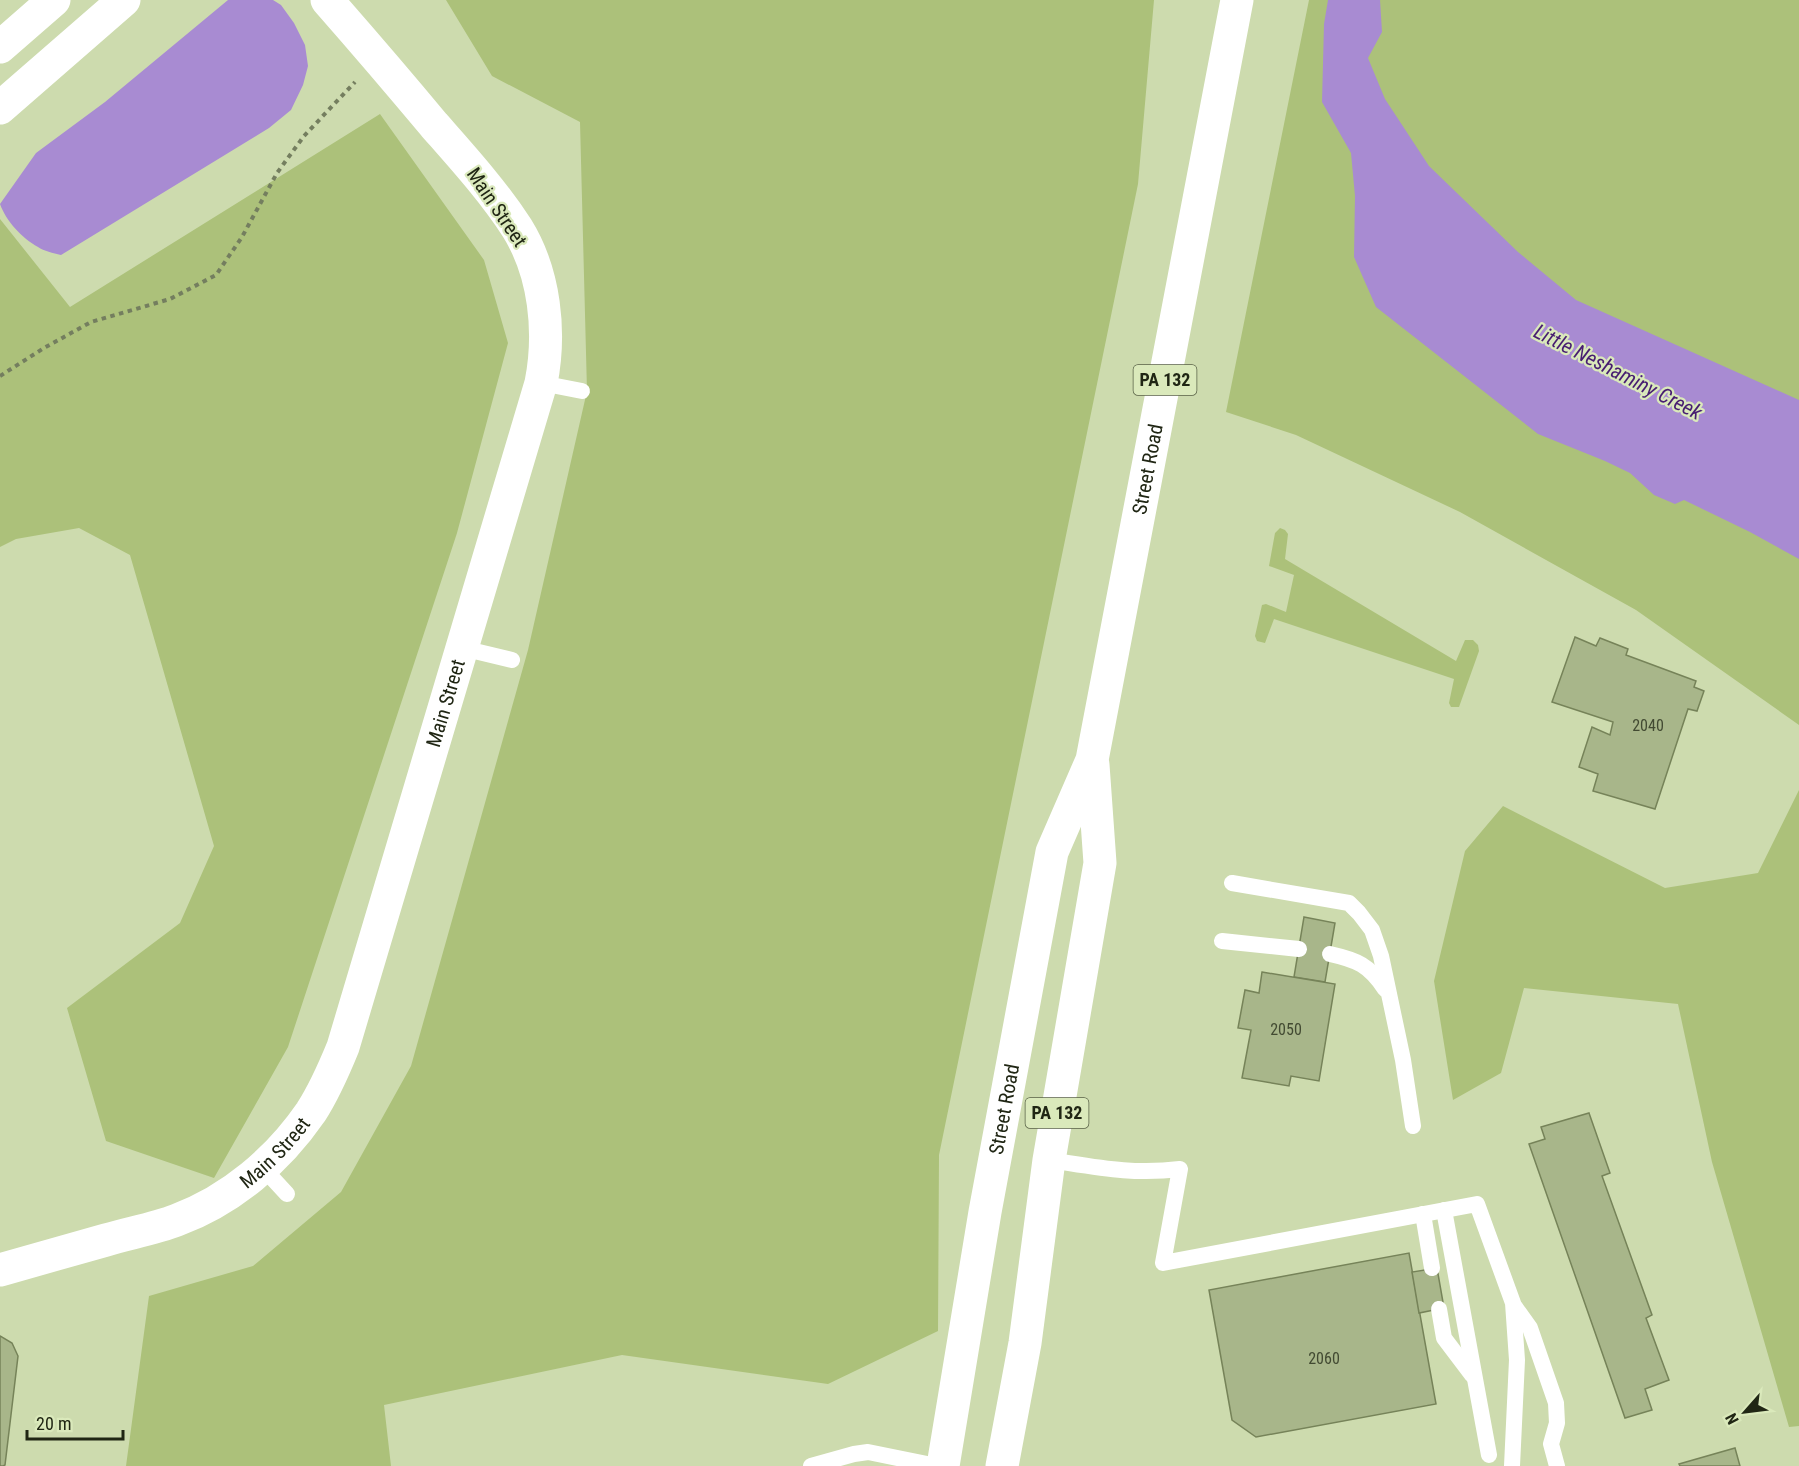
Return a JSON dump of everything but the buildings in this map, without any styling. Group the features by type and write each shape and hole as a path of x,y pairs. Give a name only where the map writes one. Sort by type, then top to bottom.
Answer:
{"main road":[{"path":"0,46 54,0"},
{"path":"0,108 124,0"},
{"name":"Main Street","path":"0,1270 176,1220 206,1207 233,1191 263,1168 311,1112 343,1047 541,383 546,335 543,301 534,266 518,230 490,191 327,0"},
{"name":"Street Road","path":"943,1466 986,1212 1052,852 1092,760 1237,0"},
{"name":"Street Road","path":"1002,1466 1025,1343 1049,1160 1100,863 1092,760"}],"lane":[{"path":"541,383 582,391"},
{"path":"462,648 512,660"},
{"path":"1232,883 1349,903 1372,930 1381,956 1413,1126"},
{"path":"1222,941 1299,950"},
{"path":"1330,954 1355,961 1369,968 1389,995"},
{"path":"1049,1160 1151,1173 1180,1169 1163,1263 1477,1204 1513,1303 1530,1328 1556,1403 1557,1423 1551,1444 1557,1466"},
{"path":"263,1168 287,1194"},
{"path":"1444,1210 1489,1455"},
{"path":"1423,1214 1432,1268"},
{"path":"1512,1466 1518,1360 1513,1303"},
{"path":"1439,1309 1444,1338 1475,1378"},
{"path":"811,1466 868,1452 937,1466"}],"path":[{"path":"0,376 91,322 170,299 216,275 242,237 277,172 304,136 379,60"}],"green space":[{"path":"446,0 1154,0 1138,184 939,1155 938,1331 828,1384 622,1355 384,1405 391,1466 126,1466 149,1296 253,1266 341,1192 411,1066 528,650 587,391 580,122 492,76"},
{"path":"1309,0 1799,0 1799,725 1636,610 1460,512 1296,435 1226,412"},
{"path":"380,114 484,260 508,343 457,533 288,1047 214,1178 106,1141 67,1008 180,923 214,846 130,555 79,528 16,539 0,547 0,219 70,307"},
{"path":"1280,528 1288,534 1285,559 1456,661 1465,640 1473,640 1478,645 1479,651 1459,707 1451,707 1449,703 1454,679 1274,619 1265,643 1257,641 1255,636 1262,605 1266,604 1286,612 1294,575 1269,566 1275,533"},
{"path":"1799,790 1799,1426 1789,1427 1712,1162 1678,1004 1524,988 1501,1073 1453,1100 1434,981 1465,851 1503,806 1665,888 1758,873"}],"water":[{"path":"228,0 273,0 281,5 294,23 305,45 308,66 303,85 291,110 269,128 61,255 43,250 26,239 10,223 0,204 36,153 105,102"},
{"name":"Little Neshaminy Creek","path":"1328,0 1380,0 1382,32 1368,58 1385,99 1429,166 1518,252 1576,300 1799,400 1799,559 1684,500 1675,504 1654,495 1630,473 1538,434 1376,307 1354,257 1355,196 1351,153 1322,102 1324,24"}]}
